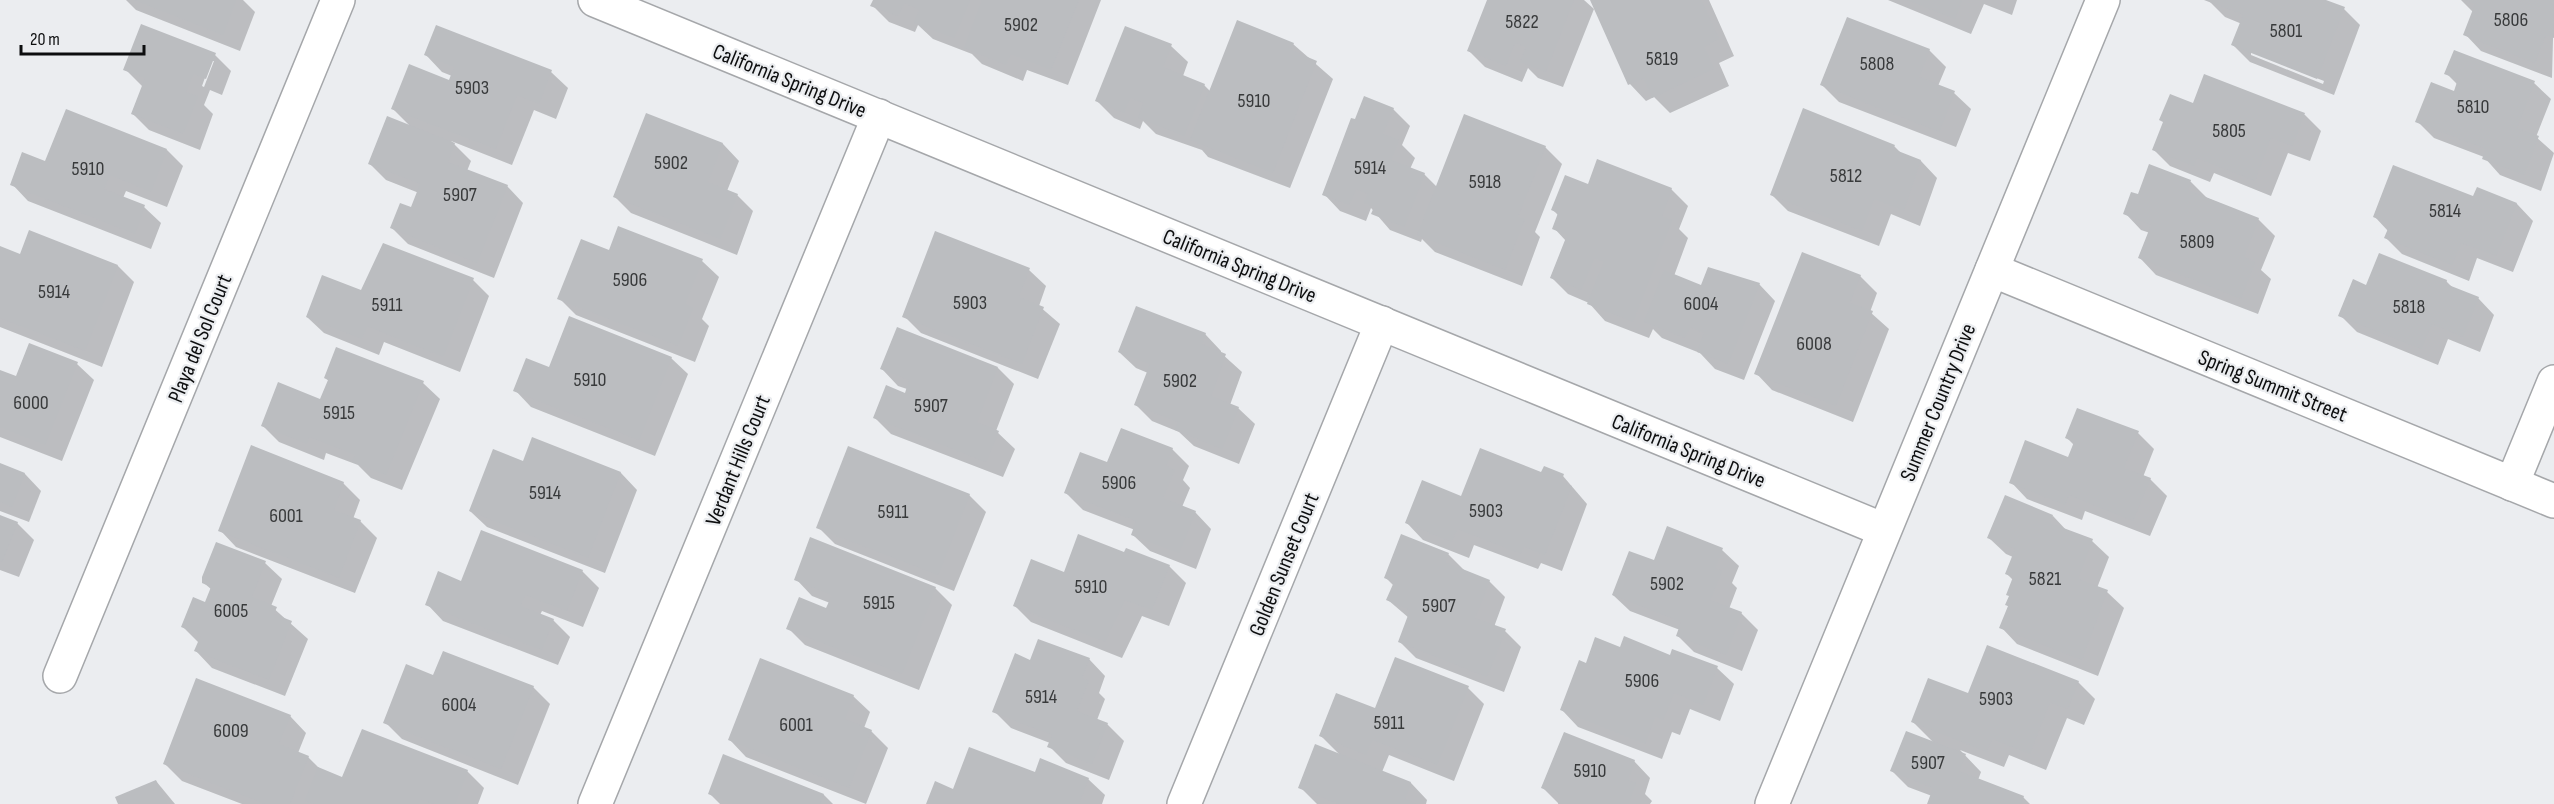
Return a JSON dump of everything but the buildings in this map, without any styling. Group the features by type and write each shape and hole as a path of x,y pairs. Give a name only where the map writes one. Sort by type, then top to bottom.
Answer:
{"street":[{"name":"Playa del Sol Court","path":"60,676 338,0"},
{"name":"California Spring Drive","path":"595,0 1884,530"},
{"name":"Summer Country Drive","path":"1772,804 2103,0"},
{"name":"Verdant Hills Court","path":"596,804 879,117"},
{"name":"Spring Summit Street","path":"1992,270 2554,501"},
{"name":"Golden Sunset Court","path":"1184,804 1382,323"},
{"path":"2512,484 2554,382"}]}
